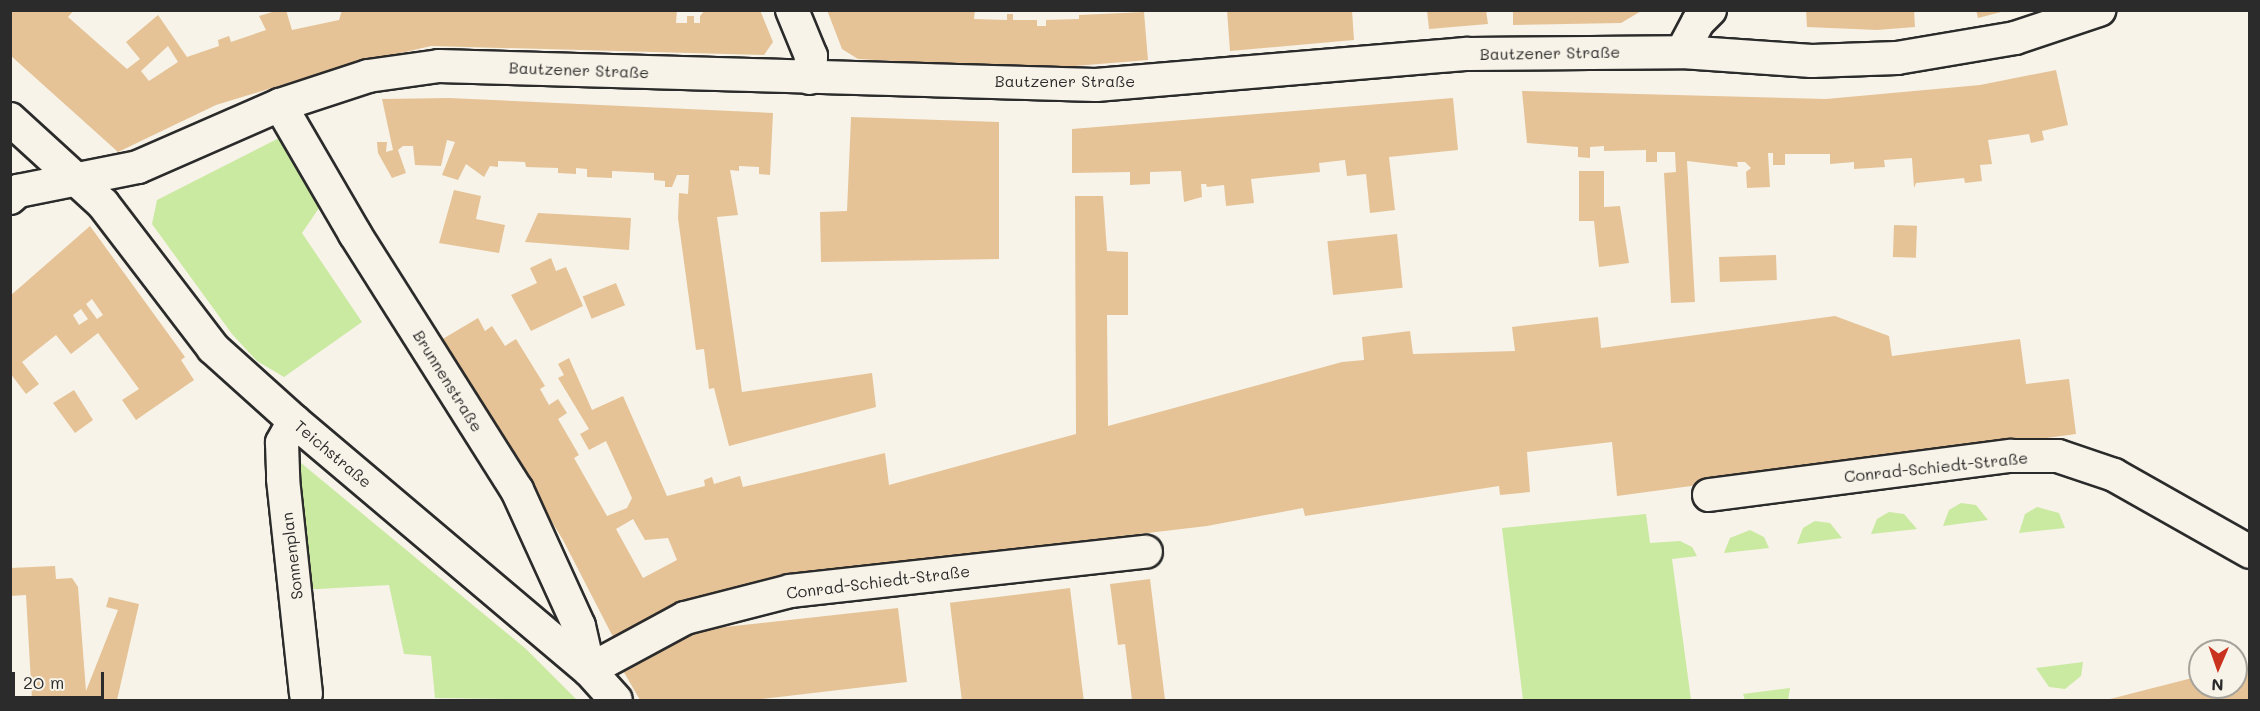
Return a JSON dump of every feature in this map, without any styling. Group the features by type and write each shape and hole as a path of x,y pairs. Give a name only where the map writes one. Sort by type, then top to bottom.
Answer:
{"street":[{"path":"792,10 811,56 810,78"},
{"path":"1682,52 1698,22 1710,10"},
{"name":"Bautzener Straße","path":"10,198 18,191 138,167 280,105 368,76 439,66 1096,85 1468,54 1682,52 1812,61 1897,58 2015,38 2099,10"},
{"name":"Brunnenstraße","path":"280,105 355,234 518,490 579,626 589,670"},
{"name":"Teichstraße","path":"10,119 79,178 213,348 294,421 589,670 616,700"},
{"name":"Sonnenplan","path":"294,421 282,443 283,479 306,694"},
{"name":"Conrad-Schiedt-Straße","path":"1709,495 2011,456 2058,456 2114,475 2250,552"},
{"name":"Conrad-Schiedt-Straße","path":"589,670 685,618 790,591 1146,552"}],"green space":[{"path":"283,136 319,208 302,233 362,322 284,377 257,361 232,334 152,224 157,200"},
{"path":"289,453 526,649 577,700 435,698 431,656 404,654 389,585 300,590"},
{"path":"1961,503 1976,505 1988,520 1943,526 1949,510"},
{"path":"2037,507 2059,513 2065,528 2019,533 2025,514"},
{"path":"1889,512 1904,514 1917,529 1871,534 1877,519"},
{"path":"1646,514 1650,543 1680,541 1692,547 1697,556 1672,559 1691,700 1523,700 1502,528"},
{"path":"1815,521 1830,523 1842,538 1797,544 1803,528"},
{"path":"1750,530 1764,537 1769,548 1724,553 1730,538"},
{"path":"2083,662 2081,676 2065,689 2049,687 2036,668"},
{"path":"1790,688 1788,700 1745,700 1743,694"}],"building":[{"path":"10,10 74,10 68,17 127,69 140,59 126,42 158,15 187,57 219,46 218,40 229,36 231,42 266,30 259,16 279,10 286,10 292,30 339,20 342,10 677,10 676,23 687,23 687,16 694,16 694,23 700,23 700,16 705,10 760,10 773,42 764,55 431,46 337,68 216,105 118,152 10,55","holes":["168,46 178,62 149,81 141,71"]},
{"path":"827,10 975,10 974,19 1007,20 1007,14 1013,14 1013,20 1037,20 1037,26 1046,26 1046,20 1079,19 1079,15 1144,12 1148,60 1038,69 858,59 842,49"},
{"path":"1227,10 1352,10 1354,40 1230,51"},
{"path":"1427,10 1486,10 1488,24 1429,29"},
{"path":"1513,10 1643,10 1621,23 1513,25"},
{"path":"1806,10 1914,10 1915,27 1877,30 1807,27"},
{"path":"1976,10 2005,10 2005,11 1978,18"},
{"path":"2056,70 2068,125 2042,131 2044,140 2031,143 2029,134 1988,140 1992,164 1980,165 1982,181 1965,183 1964,178 1916,183 1914,188 1912,158 1884,160 1885,167 1854,169 1854,162 1830,164 1830,154 1785,154 1785,165 1773,165 1773,153 1768,153 1770,187 1747,188 1746,172 1751,168 1745,162 1737,162 1738,167 1687,161 1695,302 1671,303 1664,173 1676,172 1675,152 1657,152 1657,162 1646,162 1646,150 1604,151 1604,146 1590,147 1590,158 1578,157 1578,147 1527,143 1522,91 1826,99 1980,85"},
{"path":"449,98 773,113 770,175 759,174 759,167 739,166 739,171 730,170 738,215 717,217 742,392 872,373 876,407 729,446 714,388 709,389 704,349 696,350 678,218 679,193 688,194 689,175 677,175 672,187 665,187 665,181 654,180 654,173 612,171 612,178 587,177 587,169 576,168 576,174 558,173 558,168 526,167 525,162 498,161 498,167 490,166 484,177 466,164 458,180 442,175 455,142 447,140 441,166 415,165 413,146 403,146 398,150 406,173 392,178 378,153 377,142 387,142 386,152 393,150 382,99"},
{"path":"1453,98 1458,150 1389,157 1395,210 1370,213 1366,174 1347,176 1345,160 1319,163 1320,172 1251,179 1254,203 1226,206 1224,185 1207,187 1206,184 1201,184 1202,197 1184,202 1181,171 1150,172 1150,184 1130,185 1130,172 1072,173 1072,129"},
{"path":"851,117 999,122 999,259 821,262 820,212 847,211"},
{"path":"1579,171 1604,171 1604,207 1620,206 1629,263 1599,267 1594,221 1579,221"},
{"path":"454,190 481,196 476,219 505,225 499,253 439,243"},
{"path":"1075,196 1103,196 1107,251 1128,252 1128,315 1107,315 1108,426 1342,362 1364,360 1362,337 1410,331 1413,354 1515,351 1512,327 1598,317 1601,348 1835,316 1889,336 1892,356 2020,339 2026,384 2069,379 2076,434 1617,496 1612,442 1527,452 1530,492 1500,495 1499,486 1305,516 1303,508 1207,526 790,575 730,588 617,639 612,635 563,540 441,340 478,318 485,331 492,326 505,346 516,339 545,386 540,389 549,405 558,399 567,413 558,419 579,455 574,458 607,516 627,508 632,498 606,441 589,450 580,434 589,429 558,378 564,375 558,364 569,358 592,410 623,396 667,496 705,486 704,480 712,477 714,484 740,476 743,487 885,453 889,485 1076,434","holes":["633,519 645,540 668,538 677,560 643,578 616,529"]},
{"path":"538,213 631,218 629,250 525,242"},
{"path":"1894,225 1917,226 1916,258 1893,257"},
{"path":"90,226 185,357 181,360 194,380 136,420 122,400 139,389 98,333 71,354 56,335 22,362 39,384 26,394 10,373 10,296","holes":["92,299 103,315 97,319 86,304","81,309 88,319 79,325 73,315"]},
{"path":"1397,234 1403,288 1333,295 1327,241"},
{"path":"1776,255 1777,280 1720,282 1719,257"},
{"path":"551,258 556,271 566,267 583,306 531,331 511,295 537,283 530,268"},
{"path":"616,283 625,305 592,319 583,296"},
{"path":"74,390 93,420 75,433 53,403"},
{"path":"55,566 56,579 72,578 78,587 86,691 118,610 106,607 109,597 139,604 117,700 32,700 26,595 10,596 10,568"},
{"path":"1150,579 1165,700 1132,700 1125,644 1118,645 1110,584"},
{"path":"1070,588 1084,700 962,700 950,603"},
{"path":"898,608 907,682 753,700 640,700 622,669 688,631"},
{"path":"2248,666 2250,666 2250,700 2106,700 2188,679 2188,699 2248,699"}]}
